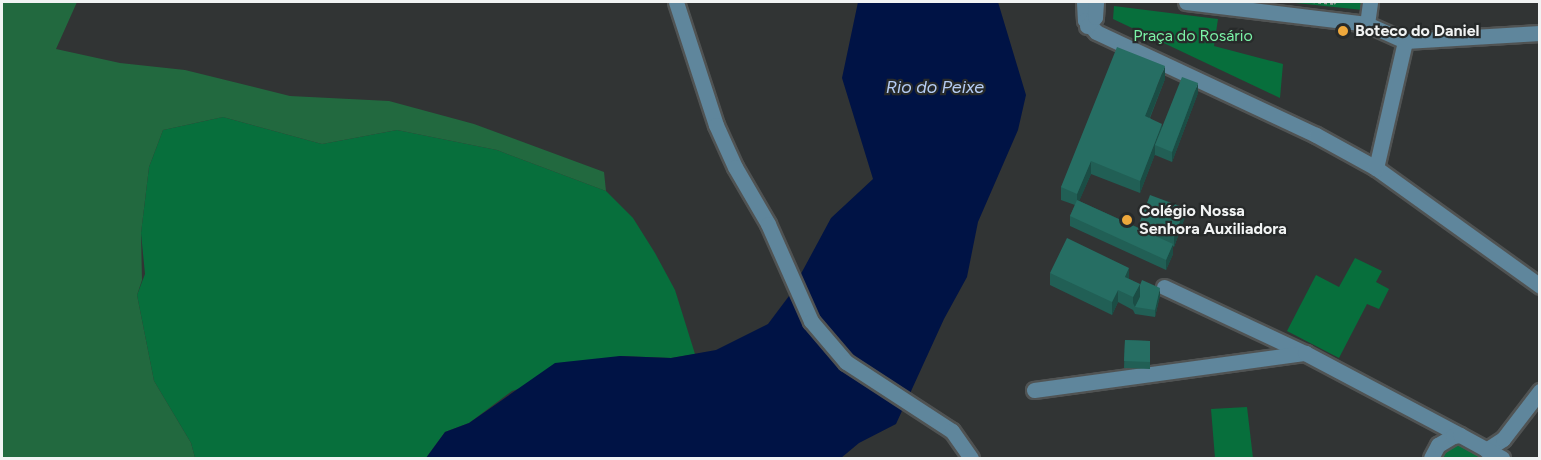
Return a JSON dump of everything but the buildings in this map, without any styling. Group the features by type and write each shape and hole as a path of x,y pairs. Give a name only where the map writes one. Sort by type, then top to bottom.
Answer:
{"street":[{"path":"676,2 716,125 735,167 768,224 811,321 846,362 943,425 961,441 970,455"},
{"path":"1096,2 1087,16 1122,47 1237,96 1376,168 1539,286"},
{"path":"1186,2 1366,24 1405,41 1539,33"},
{"path":"1366,24 1370,2"},
{"path":"1376,168 1405,41"},
{"path":"1164,286 1305,353 1502,459"},
{"path":"1034,390 1305,353"},
{"path":"1486,450 1503,439 1539,392"},
{"path":"1431,459 1438,445 1453,436 1460,435"}],"path":[{"path":"1312,2 1334,4 1336,2"}],"green space":[{"path":"2,2 77,2 56,49 120,63 185,70 290,96 389,101 474,124 604,172 606,191 497,150 397,130 322,144 223,117 163,130 149,167 141,233 142,280 137,295 154,381 191,443 195,458 2,458"},
{"path":"1286,2 1364,2 1363,10"},
{"name":"Praça do Rosário","path":"1114,6 1218,19 1214,46 1283,64 1280,98 1113,19"},
{"path":"223,117 322,144 397,130 497,150 606,191 633,218 655,253 675,290 695,354 671,358 620,356 512,391 469,423 445,432 426,458 195,458 191,443 154,381 137,295 145,274 141,233 149,167 163,130"},
{"path":"1355,258 1382,271 1376,282 1389,289 1379,309 1367,304 1339,358 1287,331 1316,275 1339,287"},
{"path":"1247,407 1253,458 1215,458 1211,409"},
{"path":"1457,442 1491,458 1443,458 1445,446"}],"water":[{"name":"Rio do Peixe","path":"858,2 998,2 1026,95 1018,130 978,222 967,277 944,319 896,424 859,443 841,458 426,458 445,432 469,423 555,363 620,356 671,358 716,350 768,324 789,296 831,218 873,179 842,78"}],"place":[{"name":"Boteco do Daniel","path":"1343,31"},
{"name":"Colégio Nossa Senhora Auxiliadora","path":"1127,220"}]}
